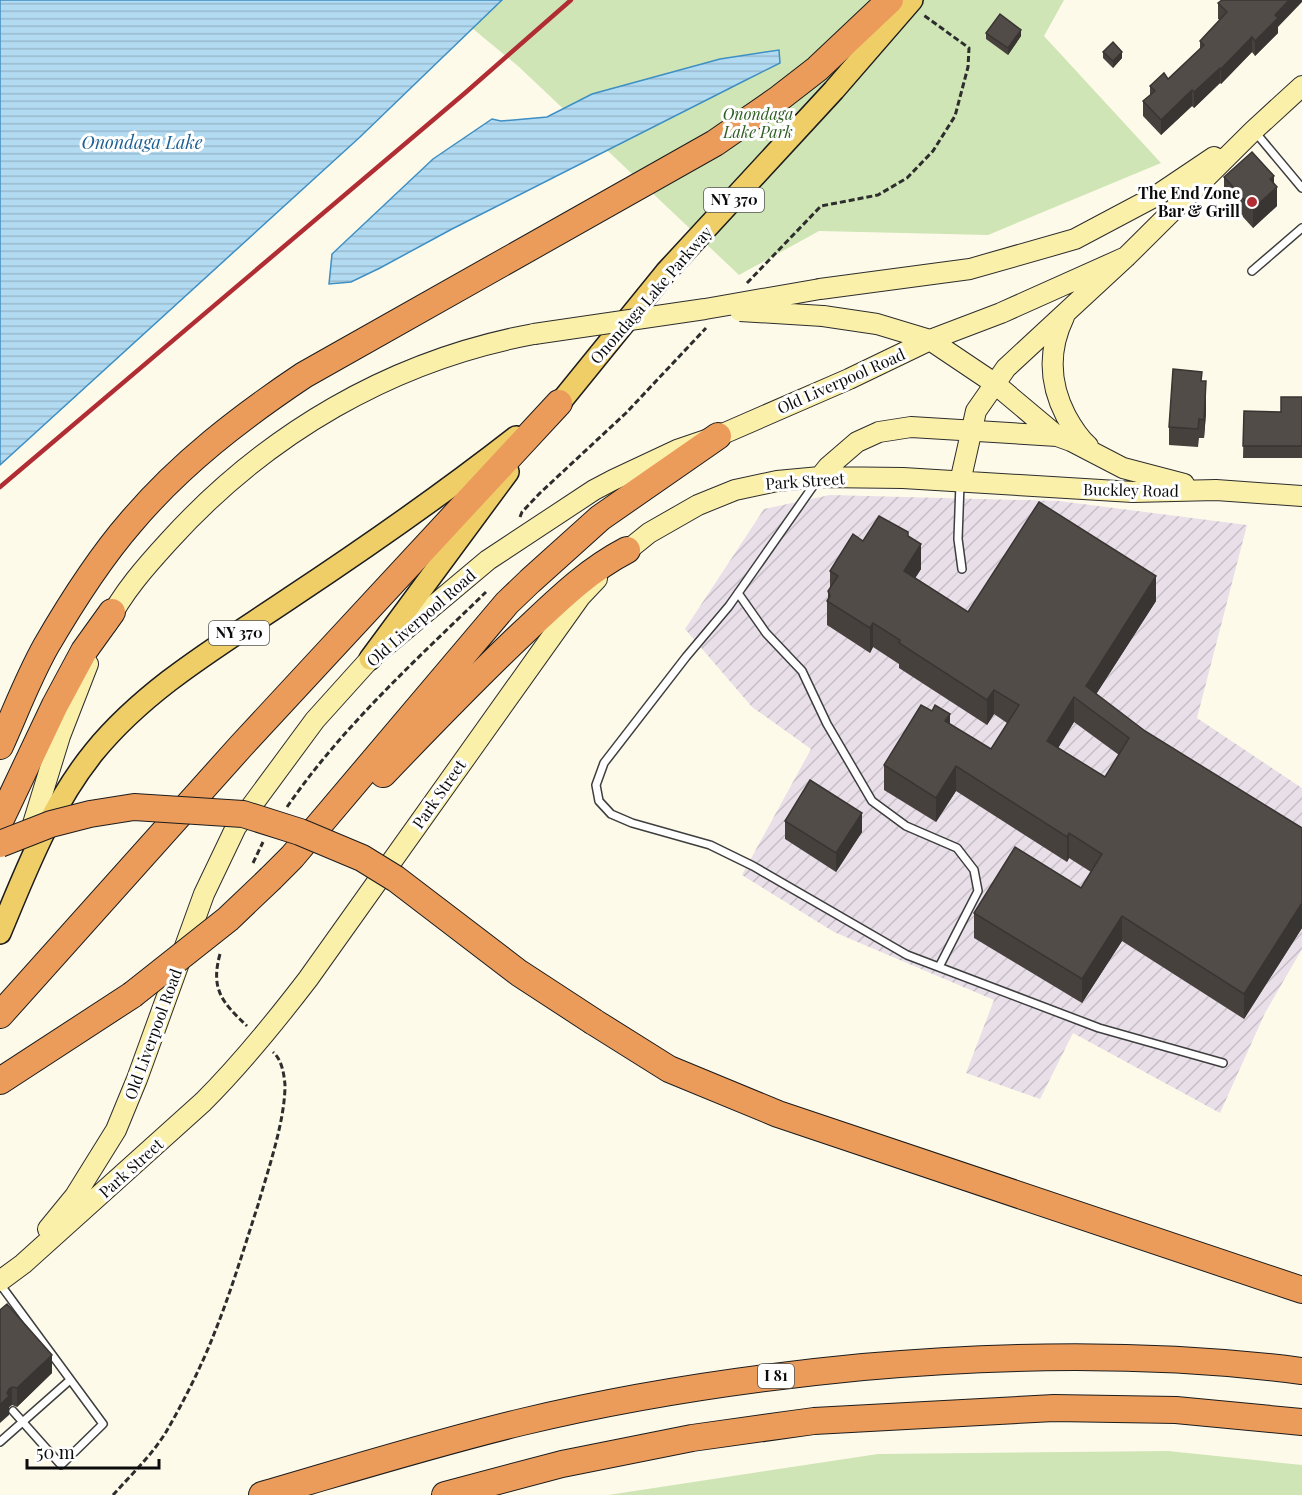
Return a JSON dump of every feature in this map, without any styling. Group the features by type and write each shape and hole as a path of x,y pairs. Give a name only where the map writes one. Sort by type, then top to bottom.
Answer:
{"highway":[{"path":"0,746 45,649 79,590 130,523 205,448 260,405 304,375 715,143 817,69 890,0"},
{"path":"8,1007 241,746 559,403"},
{"path":"0,1081 132,995 228,919 292,857 499,612 530,581 600,518 718,436"},
{"path":"271,878 316,843 499,655 577,581 602,563 627,550"},
{"path":"0,821 55,705 84,651 112,612"},
{"path":"0,844 51,824 90,814 134,807 243,814 300,832 362,858 396,879 519,973 669,1069 778,1114 1302,1290"},
{"name":"I 81","path":"263,1495 525,1421 636,1397 790,1374 943,1360 1069,1357 1262,1365 1302,1371"},
{"path":"445,1495 562,1464 692,1438 814,1421 905,1414 1054,1408 1176,1410 1302,1422"}],"main road":[{"name":"Onondaga Lake Parkway","path":"559,403 666,272 834,90 912,0"},
{"name":"Old Liverpool Road","path":"960,482 976,411 1006,368 1126,257 1254,130 1302,86"},
{"path":"0,932 60,735 89,661 112,612 150,562 201,506 288,435 323,413 369,389 474,348 534,334 970,269 1075,239 1155,196 1254,130"},
{"name":"Old Liverpool Road","path":"0,1281 58,1218 75,1196 116,1130 138,1079 204,894 236,827 315,720 370,659 488,560 594,490 677,450 718,436 849,379 930,340 1000,313 1126,257"},
{"path":"705,309 823,316 876,324 930,340 994,383 1057,436"},
{"path":"1066,312 1053,345 1052,375 1059,401 1073,430 1102,457"},
{"name":"NY 370","path":"370,659 559,403"},
{"name":"NY 370","path":"0,932 46,828 76,775 127,715 190,666 362,550 457,482 559,403"},
{"path":"820,477 857,442 879,432 911,427 1057,436 1124,468 1166,480 1216,490"},
{"name":"Park Street","path":"0,1281 23,1264 159,1144 228,1077 308,979 580,597 627,550 649,532 698,505 735,490 777,481 820,477 903,478 960,482"},
{"name":"Buckley Road","path":"960,482 1133,492 1216,490 1302,496"}],"lane":[{"path":"1254,130 1302,188"},
{"path":"1252,270 1302,228"},
{"path":"820,477 738,593 604,763 596,783 599,801 610,814 632,823 710,844 753,866 907,955 1099,1028 1222,1063"},
{"path":"960,482 958,539 962,569"},
{"path":"738,593 766,633 802,670 827,724 872,801 906,826 957,848 974,870 978,891 939,968"},
{"path":"0,1281 103,1424 61,1465 13,1411"},
{"path":"8,1313 16,1306"},
{"path":"1,1439 70,1380"}],"shaded area":[{"path":"830,495 1059,501 1247,525 1197,718 1302,788 1302,949 1265,1013 1220,1113 1073,1033 1040,1099 966,1073 994,1000 834,932 742,875 811,749 752,707 685,629 764,509"}],"green space":[{"name":"Onondaga Lake Park","path":"502,0 1064,0 1044,36 1161,163 988,235 819,231 739,275 518,66 472,28"},
{"path":"1168,1451 1302,1465 1302,1495 608,1495 878,1454"}],"water":[{"name":"Onondaga Lake","path":"0,0 502,0 360,137 0,465"},
{"path":"779,50 780,63 452,229 380,268 351,282 329,284 332,254 433,159 492,119 501,121 547,117 592,94 720,59"}],"building":[{"path":"1222,0 1289,0 1275,15 1278,18 1255,41 1252,37 1221,69 1194,92 1192,90 1161,120 1143,101 1155,91 1150,86 1164,73 1168,79 1204,45 1200,41 1227,12 1218,3"},
{"path":"1000,14 1021,30 1008,48 986,33"},
{"path":"1113,42 1122,52 1113,61 1103,52"},
{"path":"1252,152 1274,176 1270,179 1277,187 1253,209 1224,177"},
{"path":"1173,369 1202,372 1201,381 1206,381 1204,420 1199,419 1198,429 1169,427"},
{"path":"1281,397 1302,397 1302,446 1243,446 1244,411 1281,412"},
{"path":"1039,502 1156,576 1086,686 1145,731 1302,828 1302,903 1244,994 1122,916 1082,979 974,913 1015,847 1081,888 1102,854 1069,833 1067,837 956,766 936,798 884,765 921,705 932,711 935,705 950,714 945,721 991,749 1019,705 994,690 987,700 899,643 900,640 873,623 870,628 827,601 830,596 828,591 838,576 830,571 853,534 863,541 879,516 908,532 908,536 921,544 904,571 968,612","holes":["1074,697 1129,738 1105,777 1047,741"]},
{"path":"810,780 862,813 836,853 785,821"},
{"path":"7,1304 52,1355 17,1388 9,1389 7,1393 9,1396 0,1405 0,1310"}],"railway":[{"path":"0,487 465,93 571,0"}],"place":[{"name":"The End Zone Bar & Grill","path":"1252,202"}]}
